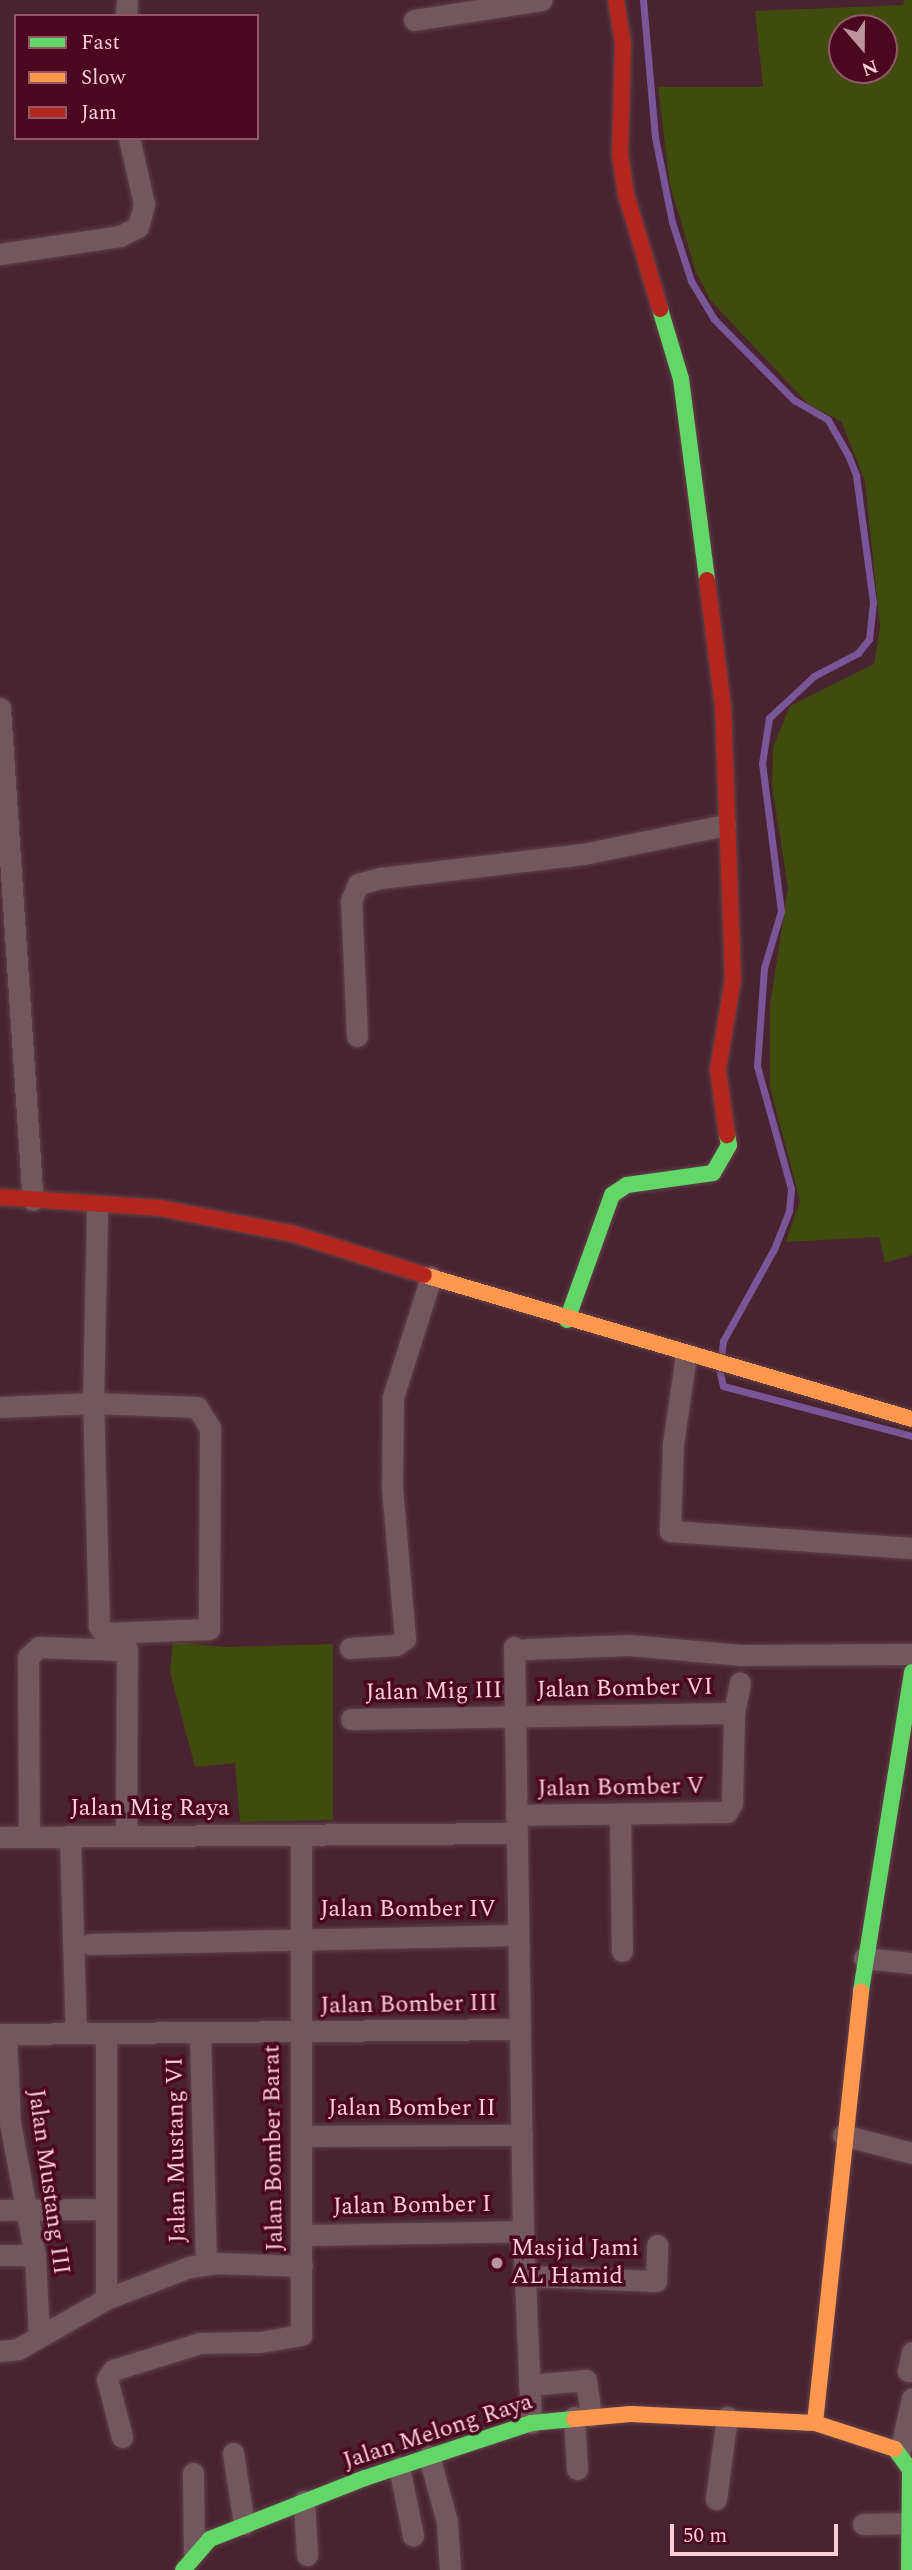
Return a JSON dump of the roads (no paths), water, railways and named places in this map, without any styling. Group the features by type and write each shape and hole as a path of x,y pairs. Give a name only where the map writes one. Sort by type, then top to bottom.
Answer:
{"street":[{"path":"414,20 541,0"},
{"path":"567,1320 612,1195 627,1185 708,1175 726,1156 729,1139 718,1070 733,987 722,696 681,379 626,194 620,154 623,43 616,0"},
{"path":"0,254 120,236 138,228 144,204 129,140"},
{"path":"0,708 33,1200"},
{"path":"357,1036 351,901 358,884 583,854 725,825"},
{"path":"0,1197 210,1215 294,1234 567,1320 912,1419"},
{"path":"0,1406 93,1403 197,1407 210,1428 209,1629 104,1633 100,1629 93,1403 97,1206"},
{"path":"350,1648 396,1645 405,1639 392,1487 393,1397 431,1277"},
{"path":"694,1357 673,1444 670,1531 912,1548"},
{"path":"531,2423 523,2231 517,1935 517,1717 521,1648 629,1645 740,1656 912,1654"},
{"path":"29,1836 28,1657 39,1647 121,1647 130,1658 126,1835"},
{"path":"816,2423 839,2229 843,2135 864,1958 912,1672"},
{"path":"734,1713 740,1683"},
{"name":"Jalan Bomber VI","path":"517,1717 734,1713"},
{"name":"Jalan Bomber V","path":"301,1835 516,1824 620,1814 727,1812 732,1803 734,1713"},
{"name":"Jalan Mig III","path":"351,1719 517,1717"},
{"path":"620,1814 622,1951"},
{"name":"Jalan Mig Raya","path":"0,1837 301,1835"},
{"name":"Jalan Bomber Barat","path":"0,2351 18,2349 106,2298 206,2264 302,2266 299,2034 301,1835"},
{"path":"70,1836 76,2033"},
{"name":"Jalan Bomber IV","path":"90,1944 299,1937 517,1935"},
{"path":"864,1958 912,1963"},
{"name":"Jalan Bomber III","path":"3,2034 299,2034 520,2029"},
{"path":"106,2033 106,2298"},
{"name":"Jalan Mustang III","path":"3,2034 5,2123 35,2255 39,2337"},
{"name":"Jalan Mustang VI","path":"201,2034 206,2264"},
{"name":"Jalan Bomber II","path":"302,2136 522,2134"},
{"path":"843,2135 912,2153"},
{"path":"0,2210 104,2209"},
{"name":"Jalan Bomber I","path":"303,2235 523,2231"},
{"path":"526,2276 656,2281 657,2245"},
{"path":"0,2255 35,2255"},
{"path":"122,2437 107,2379 113,2371 200,2343 295,2339 301,2335 302,2266"},
{"path":"912,2352 908,2371 912,2371"},
{"path":"529,2385 586,2380 577,2469"},
{"path":"909,2570 910,2470 904,2452 912,2398"},
{"name":"Jalan Melong Raya","path":"188,2562 210,2539 244,2524 429,2456 531,2423 582,2416 727,2417 816,2423 887,2443 904,2452"},
{"path":"716,2499 727,2417"},
{"path":"233,2453 244,2524"},
{"path":"429,2456 447,2522 450,2570"},
{"path":"399,2467 413,2536"},
{"path":"188,2562 193,2473"},
{"path":"304,2501 307,2555"},
{"path":"863,2524 911,2524"}],"waterway":[{"path":"643,0 655,137 672,222 691,281 714,319 794,400 828,420 848,455 856,475 873,602 869,639 858,653 814,676 769,718 762,763 781,911 764,968 757,1066 791,1189 789,1211 774,1249 723,1341 721,1357"},
{"path":"720,1373 723,1386 912,1436"}],"place":[{"name":"Masjid Jami AL Hamid","path":"497,2263"}]}
